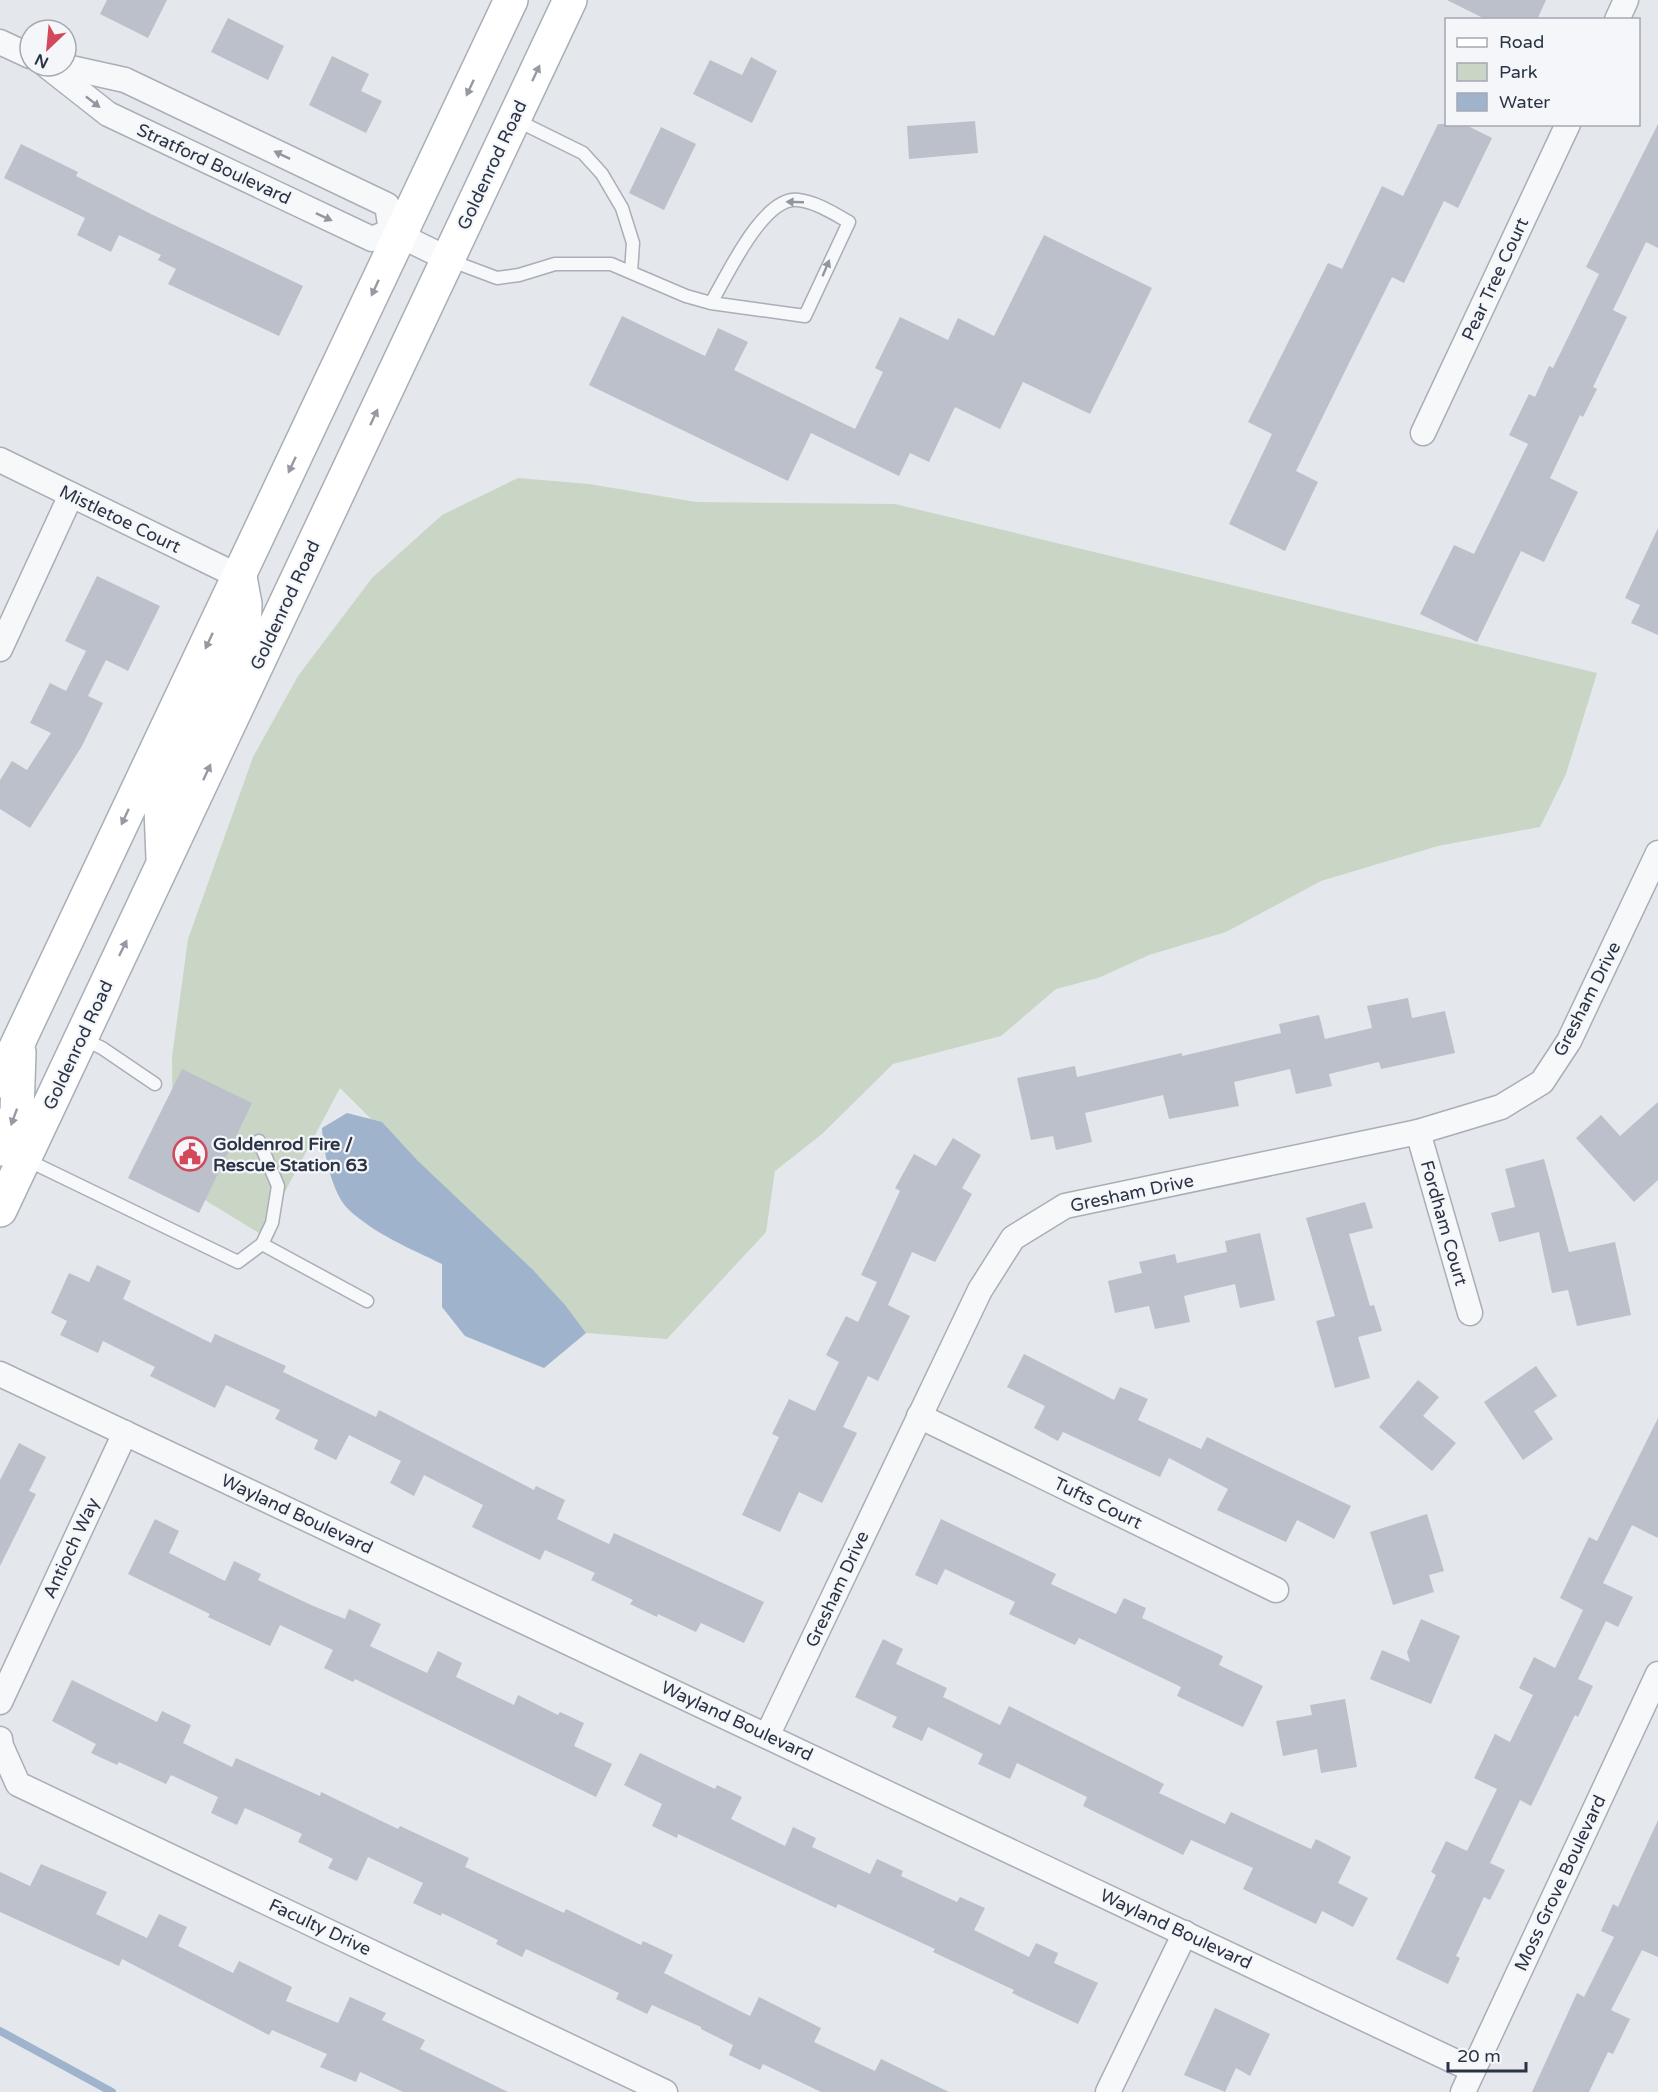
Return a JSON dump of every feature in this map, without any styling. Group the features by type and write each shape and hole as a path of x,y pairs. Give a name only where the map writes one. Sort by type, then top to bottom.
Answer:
{"main road":[{"path":"0,1081 240,577 396,233 511,0"},
{"name":"Goldenrod Road","path":"0,1210 12,1154 80,1038 570,0"},
{"path":"163,866 161,808 244,633 244,604 240,577"},
{"path":"12,1154 17,1112 19,1041"}],"street":[{"path":"1618,18 1626,0"},
{"path":"0,42 18,50"},
{"name":"Stratford Boulevard","path":"62,78 108,114 372,239 396,233 387,205 125,80 78,70"},
{"name":"Pear Tree Court","path":"1423,433 1567,126"},
{"path":"396,233 448,259"},
{"name":"Mistletoe Court","path":"0,460 240,577"},
{"path":"0,649 70,495"},
{"name":"Gresham Drive","path":"767,1736 980,1290 1013,1238 1065,1206 1418,1132 1501,1107 1542,1082 1569,1041 1658,853"},
{"name":"Fordham Court","path":"1418,1132 1470,1313"},
{"name":"Wayland Boulevard","path":"0,1374 1473,2070"},
{"name":"Tufts Court","path":"919,1416 1276,1590"},
{"name":"Antioch Way","path":"0,1702 125,1433"},
{"name":"Moss Grove Boulevard","path":"1463,2092 1658,1674"},
{"name":"Faculty Drive","path":"0,1739 18,1784 665,2092"},
{"path":"1108,2092 1185,1933"}],"lane":[{"path":"514,119 583,153 602,174 622,207 633,243 631,272"},
{"path":"448,259 497,278 519,275 555,264 611,264 686,296 711,303 805,316 849,222 822,208 797,200 781,202 764,216 711,303"},
{"path":"80,1038 102,1048 155,1084"},
{"path":"12,1154 238,1262 262,1244 272,1223 278,1186 259,1142"},
{"path":"262,1244 367,1301"}],"green space":[{"path":"518,478 589,484 696,502 895,504 1597,673 1566,774 1540,827 1438,846 1321,881 1226,932 1149,955 1098,978 1056,989 1001,1036 893,1064 822,1134 775,1171 766,1232 667,1339 586,1333 340,1088 262,1235 195,1194 173,1147 172,1057 188,939 253,757 298,676 372,578 442,515"}],"water":[{"path":"347,1113 382,1122 417,1160 533,1270 565,1305 586,1333 544,1368 465,1336 442,1307 442,1264 359,1219 343,1203 338,1194 326,1160 322,1128"}],"building":[{"path":"107,0 167,0 148,38 100,14"},
{"path":"1447,0 1546,0 1538,18 1483,18"},
{"path":"228,18 284,46 268,80 211,52"},
{"path":"332,56 369,74 361,91 382,101 366,133 309,105"},
{"path":"751,57 777,71 752,123 693,94 710,60 742,75"},
{"path":"975,121 978,153 909,159 907,126"},
{"path":"1438,124 1468,126 1492,138 1458,208 1444,201 1404,283 1392,277 1296,471 1318,482 1285,551 1229,524 1272,434 1248,422 1328,263 1342,269 1382,186 1403,196"},
{"path":"1658,124 1658,248 1646,242 1613,310 1627,317 1593,387 1597,389 1583,417 1580,415 1550,478 1578,492 1544,562 1521,551 1477,642 1420,614 1454,545 1474,554 1528,444 1509,435 1529,394 1535,397 1549,366 1553,368 1599,274 1586,267"},
{"path":"661,127 696,144 664,210 629,193"},
{"path":"21,144 78,172 76,176 151,214 303,286 279,336 168,284 176,269 158,260 161,255 119,235 111,252 77,235 85,218 4,178"},
{"path":"1044,235 1152,288 1090,414 1023,382 1000,429 955,407 929,462 910,453 899,476 811,433 788,481 589,385 622,316 705,356 718,328 748,342 734,370 855,429 883,372 875,368 900,317 948,340 958,318 994,336"},
{"path":"1658,528 1658,635 1631,623 1640,605 1625,598"},
{"path":"97,576 160,606 128,671 106,660 88,696 103,703 82,746 30,828 0,809 0,780 12,761 27,770 51,733 30,723 50,683 66,691 86,651 65,641"},
{"path":"1408,998 1412,1018 1445,1011 1455,1053 1381,1069 1379,1062 1329,1074 1332,1086 1296,1094 1290,1069 1234,1082 1239,1106 1169,1119 1163,1095 1085,1113 1092,1142 1056,1150 1053,1136 1031,1140 1017,1078 1075,1066 1077,1077 1182,1053 1182,1056 1281,1033 1279,1024 1319,1015 1325,1039 1372,1028 1367,1006"},
{"path":"182,1069 252,1103 199,1213 128,1178"},
{"path":"1658,1102 1658,1180 1634,1202 1576,1138 1601,1115 1620,1136"},
{"path":"953,1138 981,1155 962,1188 972,1194 935,1262 912,1252 888,1305 910,1316 878,1381 868,1376 843,1427 857,1433 822,1503 799,1492 780,1532 742,1515 779,1437 772,1434 789,1399 815,1411 839,1362 826,1355 846,1316 858,1322 877,1282 861,1275 900,1191 895,1188 914,1154 936,1166"},
{"path":"1544,1159 1569,1252 1615,1242 1631,1315 1577,1326 1568,1290 1552,1293 1539,1232 1499,1242 1491,1213 1515,1207 1505,1169"},
{"path":"1365,1202 1373,1228 1349,1234 1370,1306 1374,1305 1382,1331 1358,1337 1370,1378 1335,1388 1316,1321 1335,1316 1306,1218"},
{"path":"1260,1233 1275,1300 1240,1308 1235,1284 1184,1296 1190,1322 1155,1329 1149,1306 1115,1313 1108,1281 1142,1273 1139,1262 1175,1254 1177,1263 1227,1252 1225,1241"},
{"path":"97,1265 131,1281 123,1299 211,1343 215,1334 286,1366 283,1372 376,1417 379,1410 534,1490 536,1486 565,1500 557,1519 609,1544 614,1533 764,1602 744,1643 701,1623 696,1632 658,1614 657,1617 630,1604 633,1600 591,1580 595,1573 545,1550 540,1560 472,1527 483,1505 424,1475 414,1496 390,1483 401,1461 349,1435 336,1460 314,1449 318,1440 275,1419 280,1410 226,1385 215,1408 150,1376 155,1367 103,1341 98,1353 60,1335 67,1321 51,1313 69,1273 89,1282"},
{"path":"1024,1354 1114,1400 1120,1387 1148,1399 1138,1420 1201,1449 1207,1437 1351,1506 1334,1539 1297,1520 1286,1542 1217,1510 1228,1489 1169,1458 1160,1477 1063,1432 1058,1441 1034,1428 1045,1406 1007,1387"},
{"path":"1536,1366 1557,1396 1534,1411 1553,1439 1523,1460 1484,1402"},
{"path":"1418,1380 1439,1397 1423,1416 1456,1443 1432,1471 1379,1427"},
{"path":"1658,1418 1658,1538 1632,1525 1603,1583 1633,1597 1618,1627 1606,1621 1578,1679 1593,1686 1578,1717 1575,1715 1531,1806 1520,1800 1490,1863 1505,1870 1490,1900 1484,1897 1456,1956 1460,1958 1448,1984 1396,1959 1436,1875 1431,1872 1446,1841 1467,1851 1497,1789 1474,1778 1495,1734 1510,1742 1533,1695 1519,1688 1534,1657 1555,1668 1583,1610 1560,1598 1589,1537 1597,1541"},
{"path":"19,1443 46,1457 29,1491 36,1494 0,1566 0,1480"},
{"path":"1427,1514 1444,1571 1429,1575 1434,1592 1393,1605 1370,1532"},
{"path":"155,1519 179,1531 169,1553 225,1581 234,1561 261,1574 258,1580 311,1605 345,1619 349,1609 381,1624 370,1646 427,1673 438,1651 462,1663 456,1677 514,1705 518,1695 558,1715 560,1712 584,1723 574,1746 612,1764 596,1797 355,1679 353,1682 324,1668 333,1650 280,1625 270,1646 208,1617 210,1614 128,1574"},
{"path":"941,1519 1056,1574 1051,1584 1116,1614 1124,1598 1146,1608 1142,1618 1223,1656 1219,1665 1263,1686 1243,1727 1177,1696 1181,1687 1079,1638 1075,1645 1009,1614 1015,1602 945,1569 937,1585 915,1575"},
{"path":"1421,1619 1460,1636 1431,1704 1370,1679 1382,1650 1410,1662 1407,1652"},
{"path":"883,1639 903,1649 896,1664 947,1688 943,1697 1000,1725 1009,1706 1164,1784 1159,1793 1225,1824 1231,1812 1311,1849 1316,1839 1351,1857 1338,1883 1368,1898 1353,1927 1322,1911 1316,1924 1243,1889 1253,1868 1191,1840 1183,1855 1083,1806 1087,1797 1017,1763 1010,1779 978,1764 983,1754 928,1727 922,1741 892,1727 897,1717 855,1697"},
{"path":"72,1680 157,1722 162,1711 191,1725 183,1743 232,1767 236,1758 320,1796 321,1792 398,1829 400,1826 469,1858 465,1867 564,1913 566,1909 641,1945 643,1941 673,1955 664,1973 750,2016 759,1997 821,2028 814,2042 875,2071 881,2059 949,2092 821,2092 763,2064 760,2070 729,2055 733,2045 701,2027 652,2005 647,2014 616,1999 619,1993 526,1949 522,1957 496,1944 498,1940 442,1913 441,1916 413,1903 423,1883 368,1857 357,1881 328,1868 333,1859 298,1842 302,1834 245,1808 237,1825 211,1813 218,1797 171,1775 166,1784 119,1762 117,1765 91,1753 96,1744 52,1721"},
{"path":"1345,1699 1357,1767 1321,1773 1317,1749 1283,1756 1276,1721 1312,1715 1310,1705"},
{"path":"640,1753 715,1789 717,1785 742,1797 731,1819 785,1846 793,1827 816,1838 812,1847 870,1874 877,1859 903,1871 901,1876 957,1902 960,1897 985,1908 974,1930 1029,1957 1036,1943 1058,1953 1054,1963 1098,1983 1078,2024 1012,1993 1014,1990 933,1952 935,1949 838,1904 836,1908 678,1834 677,1838 652,1826 662,1804 624,1785"},
{"path":"1658,1820 1658,1957 1642,1950 1611,2010 1630,2019 1613,2054 1608,2052 1589,2092 1532,2092 1577,1993 1584,1997 1614,1937 1601,1931 1613,1904 1618,1907"},
{"path":"41,1864 107,1892 96,1914 147,1938 159,1914 187,1927 178,1946 233,1973 239,1961 292,1987 286,2001 338,2023 350,1997 386,2013 382,2020 425,2040 420,2049 508,2092 403,2092 360,2072 356,2082 320,2067 327,2054 272,2030 269,2035 122,1959 119,1966 0,1912 0,1872 30,1886"},
{"path":"1215,2008 1270,2034 1250,2076 1236,2068 1225,2092 1184,2075"}],"waterway":[{"path":"0,2031 112,2092"}],"place":[{"name":"Goldenrod Fire / Rescue Station 63","path":"190,1154"}]}
